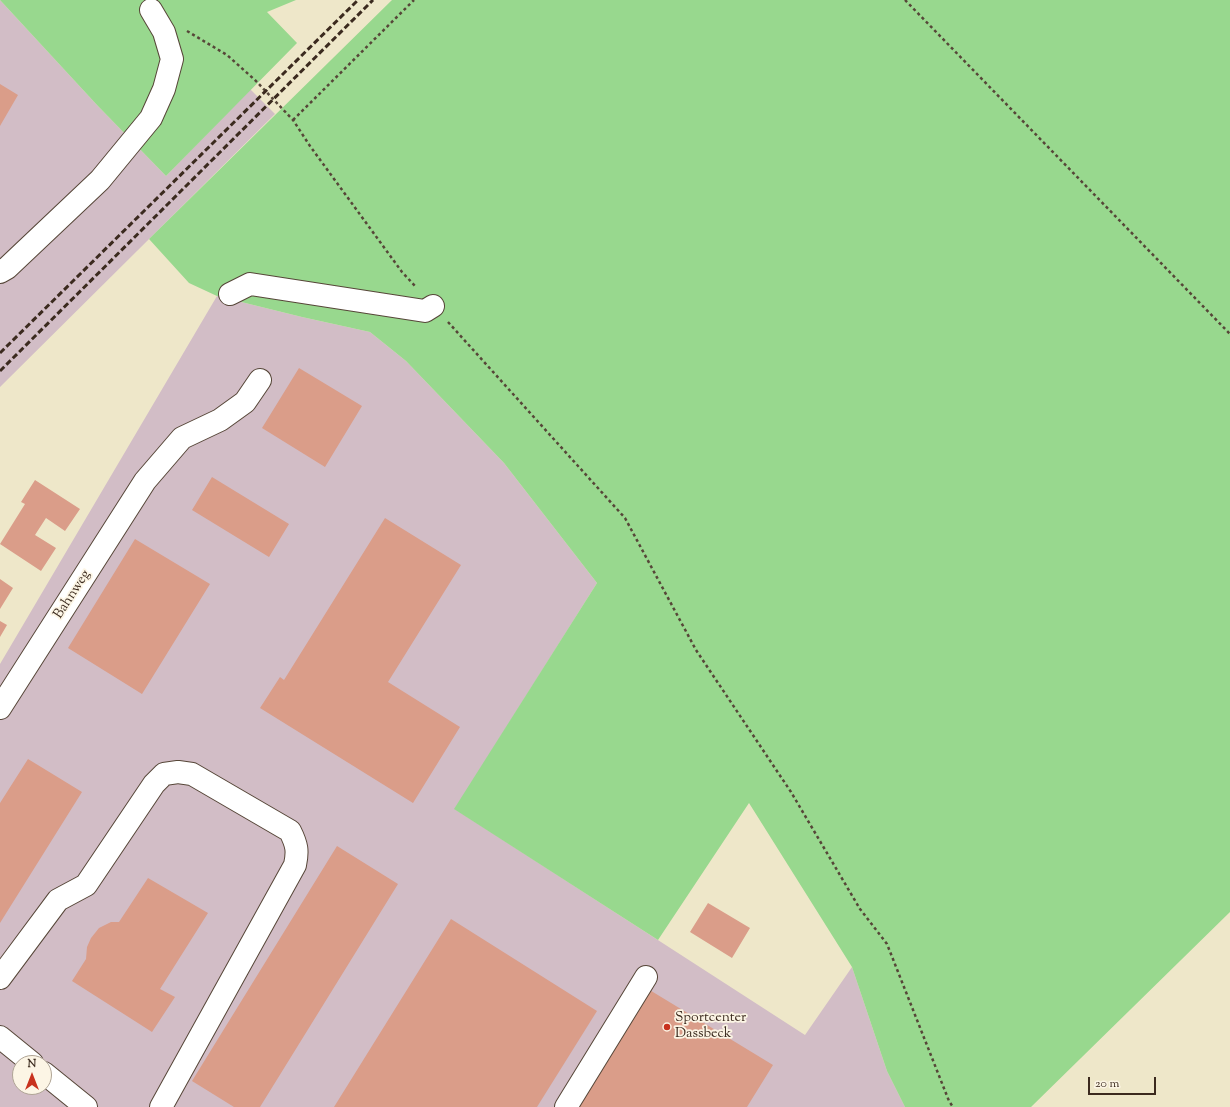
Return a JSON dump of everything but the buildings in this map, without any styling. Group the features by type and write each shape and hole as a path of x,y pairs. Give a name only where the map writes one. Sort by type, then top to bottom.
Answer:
{"street":[{"path":"4,270 100,180 151,118 164,89 172,59 164,32 150,10"},
{"path":"230,294 250,284 425,311 433,306"},
{"name":"Bahnweg","path":"0,708 145,481 182,438 220,420 245,402 260,380"},
{"path":"0,978 58,900 86,885 154,784 164,774 178,772 192,774 290,831 298,852 295,865 161,1107"},
{"path":"566,1107 646,977"},
{"path":"0,1037 22,1055"},
{"path":"52,1080 78,1104"}],"path":[{"path":"293,120 414,0"},
{"path":"906,0 1230,334"},
{"path":"181,27 227,55 256,81 293,120 310,146 402,272 625,518 696,650 791,792 860,909 888,944 949,1101 953,1107"}],"shaded area":[{"path":"0,0 97,105 166,176 250,89 275,114 0,387"},
{"path":"217,296 370,332 406,361 504,463 597,583 455,809 805,1035 852,967 887,1071 905,1107 0,1107 0,664"}],"green space":[{"path":"0,0 296,0 267,12 297,43 166,176 97,105"},
{"path":"392,0 1230,0 1230,912 1031,1107 905,1107 887,1071 852,967 749,803 658,940 454,809 597,583 504,463 406,361 370,332 217,296 189,283 149,239"}],"railway":[{"path":"0,353 358,0"},
{"path":"0,371 373,0"}],"place":[{"name":"Sportcenter Dassbeck","path":"667,1027"}]}
